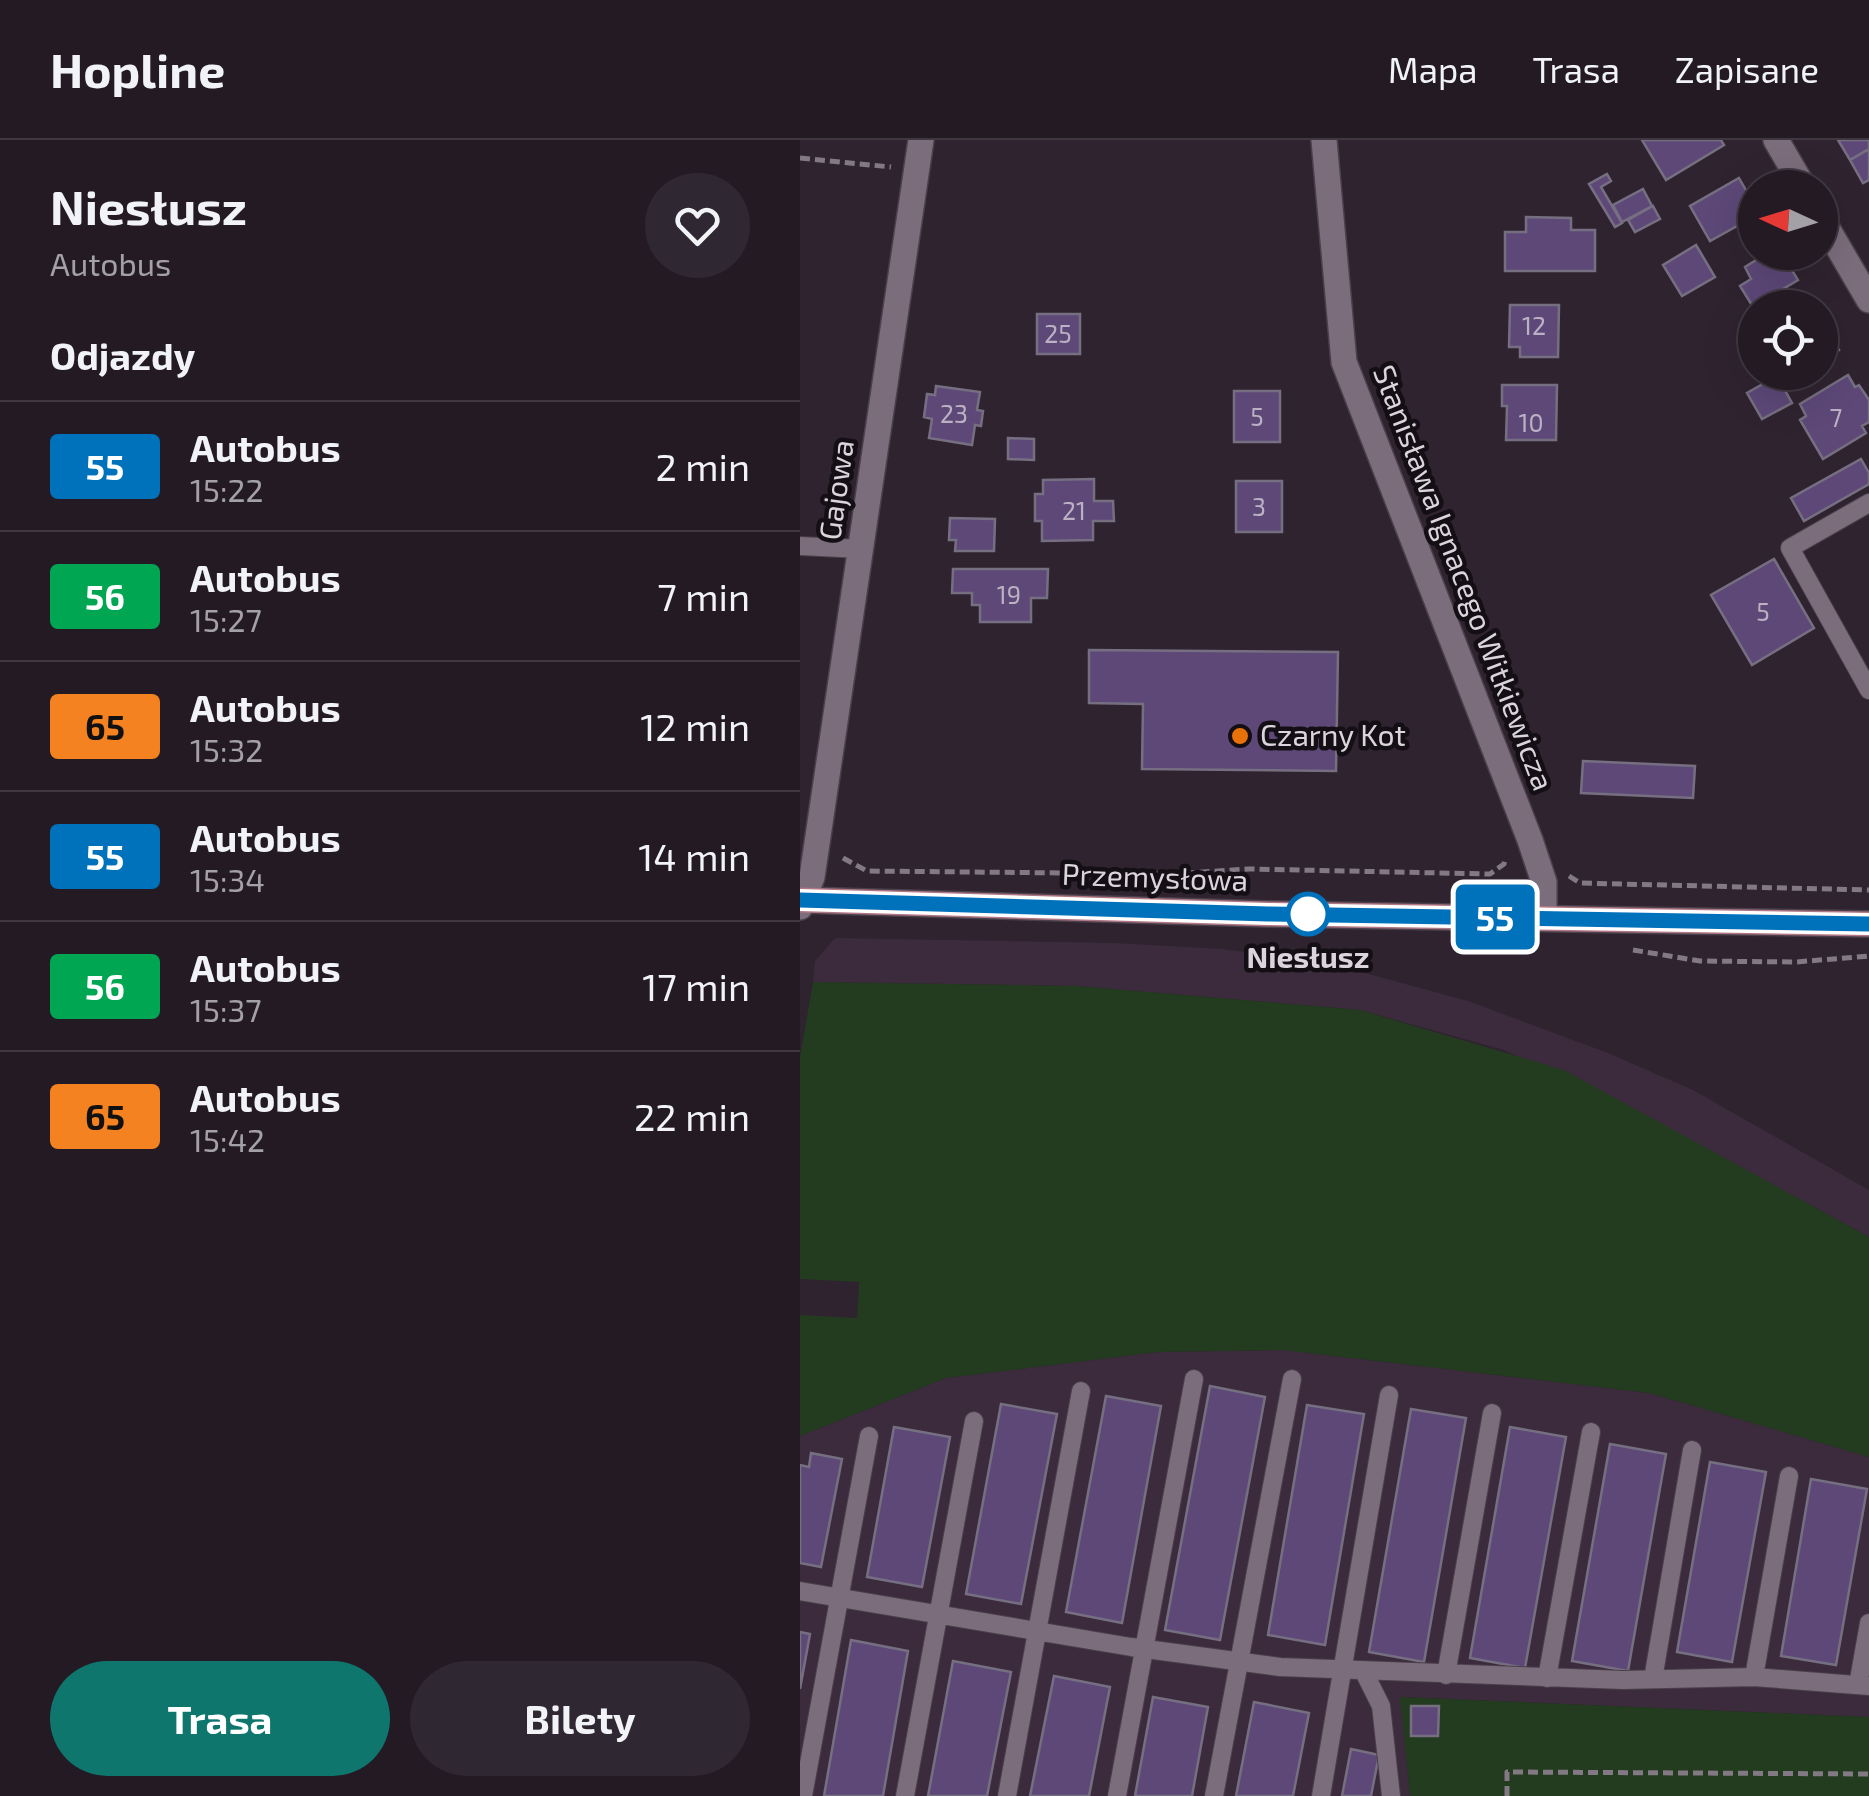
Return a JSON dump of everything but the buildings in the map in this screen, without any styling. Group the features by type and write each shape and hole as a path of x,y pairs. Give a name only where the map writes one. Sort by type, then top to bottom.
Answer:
{"main road":[{"name":"Przemysłowa","path":"801,902 1869,924"}],"street":[{"name":"Gajowa","path":"801,902 812,877 922,140"},
{"name":"Stanisława Ignacego Witkiewicza","path":"1324,140 1344,362 1530,840 1544,882 1544,917"},
{"path":"1776,140 1794,170"},
{"path":"1838,247 1869,300"}],"lane":[{"path":"1869,503 1790,548 1869,690"},
{"path":"800,546 861,549"},
{"path":"1118,1796 1194,1378"},
{"path":"1214,1796 1292,1379"},
{"path":"1006,1796 1081,1391"},
{"path":"1321,1796 1389,1395"},
{"path":"1446,1675 1492,1414"},
{"path":"905,1796 974,1421"},
{"path":"1548,1678 1591,1432"},
{"path":"803,1796 869,1436"},
{"path":"1653,1679 1692,1450"},
{"path":"1754,1676 1789,1476"},
{"path":"800,1590 1239,1662 1446,1675 1653,1679 1754,1676 1864,1686 1869,1623"},
{"path":"1364,1672 1381,1706 1391,1796"}],"path":[{"path":"800,158 916,170"},
{"path":"839,853 867,871 1171,874 1249,869 1490,874 1504,864 1505,848"},
{"path":"1624,884 1869,890"},
{"path":"1507,1796 1507,1772 1869,1774"}],"shaded area":[{"path":"835,938 1222,949 1328,963 1468,1001 1608,1053 1693,1090 1869,1190 1869,1237 1674,1131 1504,1050 1360,1010 1078,986 813,982 815,961"},
{"path":"1283,1350 1649,1393 1869,1457 1869,1717 1401,1697 1410,1796 800,1796 800,1436 946,1378 1158,1352"}],"green space":[{"path":"813,982 1078,986 1360,1010 1564,1070 1869,1237 1869,1457 1649,1393 1283,1350 1158,1352 946,1378 800,1436 800,1315 857,1318 859,1282 800,1279 800,1057"},
{"path":"1400,1697 1869,1717 1869,1796 1410,1796"}],"bus line":[{"name":"55","path":"800,900 1268,914 1869,924"}],"place":[{"name":"Czarny Kot","path":"1240,736"},
{"name":"Niesłusz","path":"1308,914"}]}
